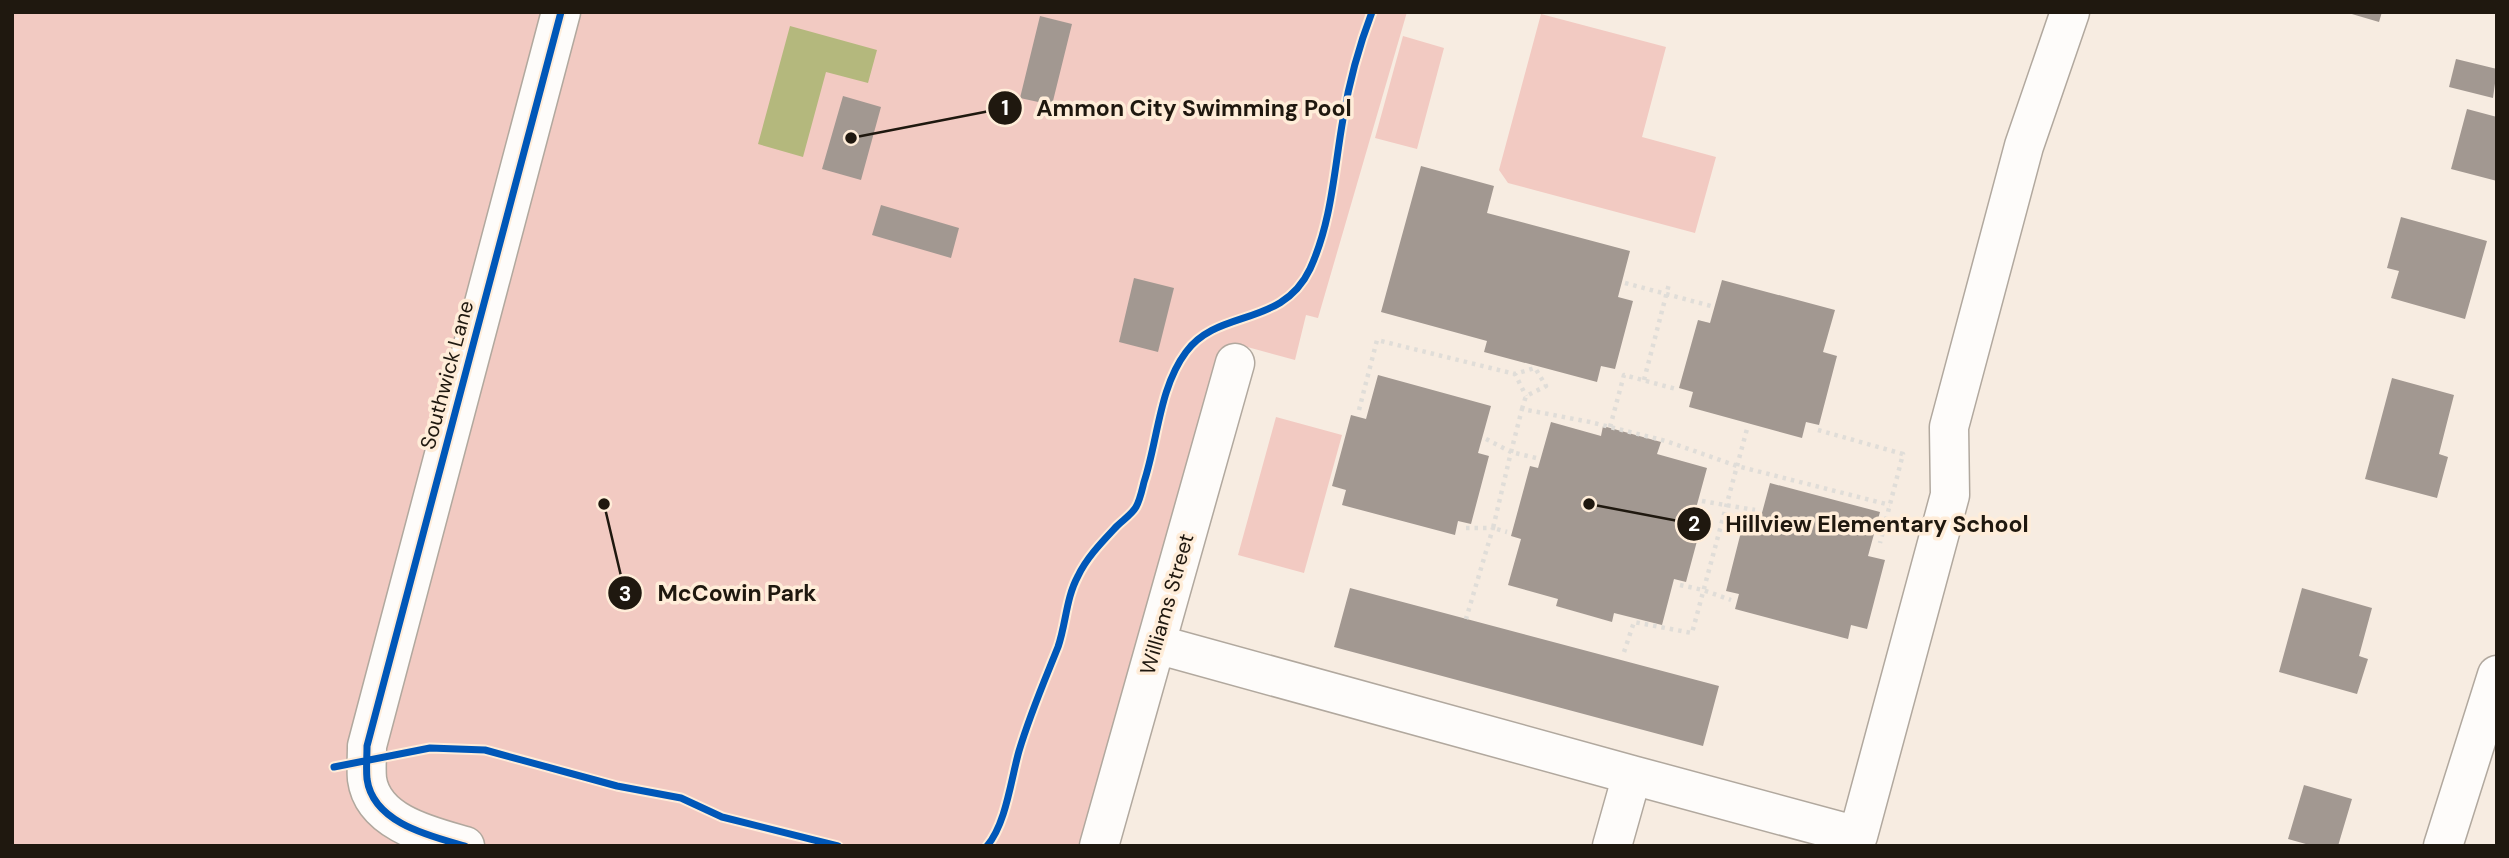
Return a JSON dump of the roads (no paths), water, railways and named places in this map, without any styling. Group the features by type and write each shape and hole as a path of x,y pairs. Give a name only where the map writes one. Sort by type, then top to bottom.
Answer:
{"street":[{"name":"Southwick Lane","path":"465,846 428,836 397,822 377,802 367,781 367,746 561,12"},
{"path":"1156,644 1858,836 1950,495 1949,427 2024,146 2070,12"},
{"name":"Williams Street","path":"1099,846 1235,363"},
{"path":"2443,846 2497,675"},
{"path":"1612,846 1632,775"}],"place":[{"name":"Ammon City Swimming Pool","path":"851,138"},
{"name":"McCowin Park","path":"604,504"},
{"name":"Hillview Elementary School","path":"1589,504"}]}
